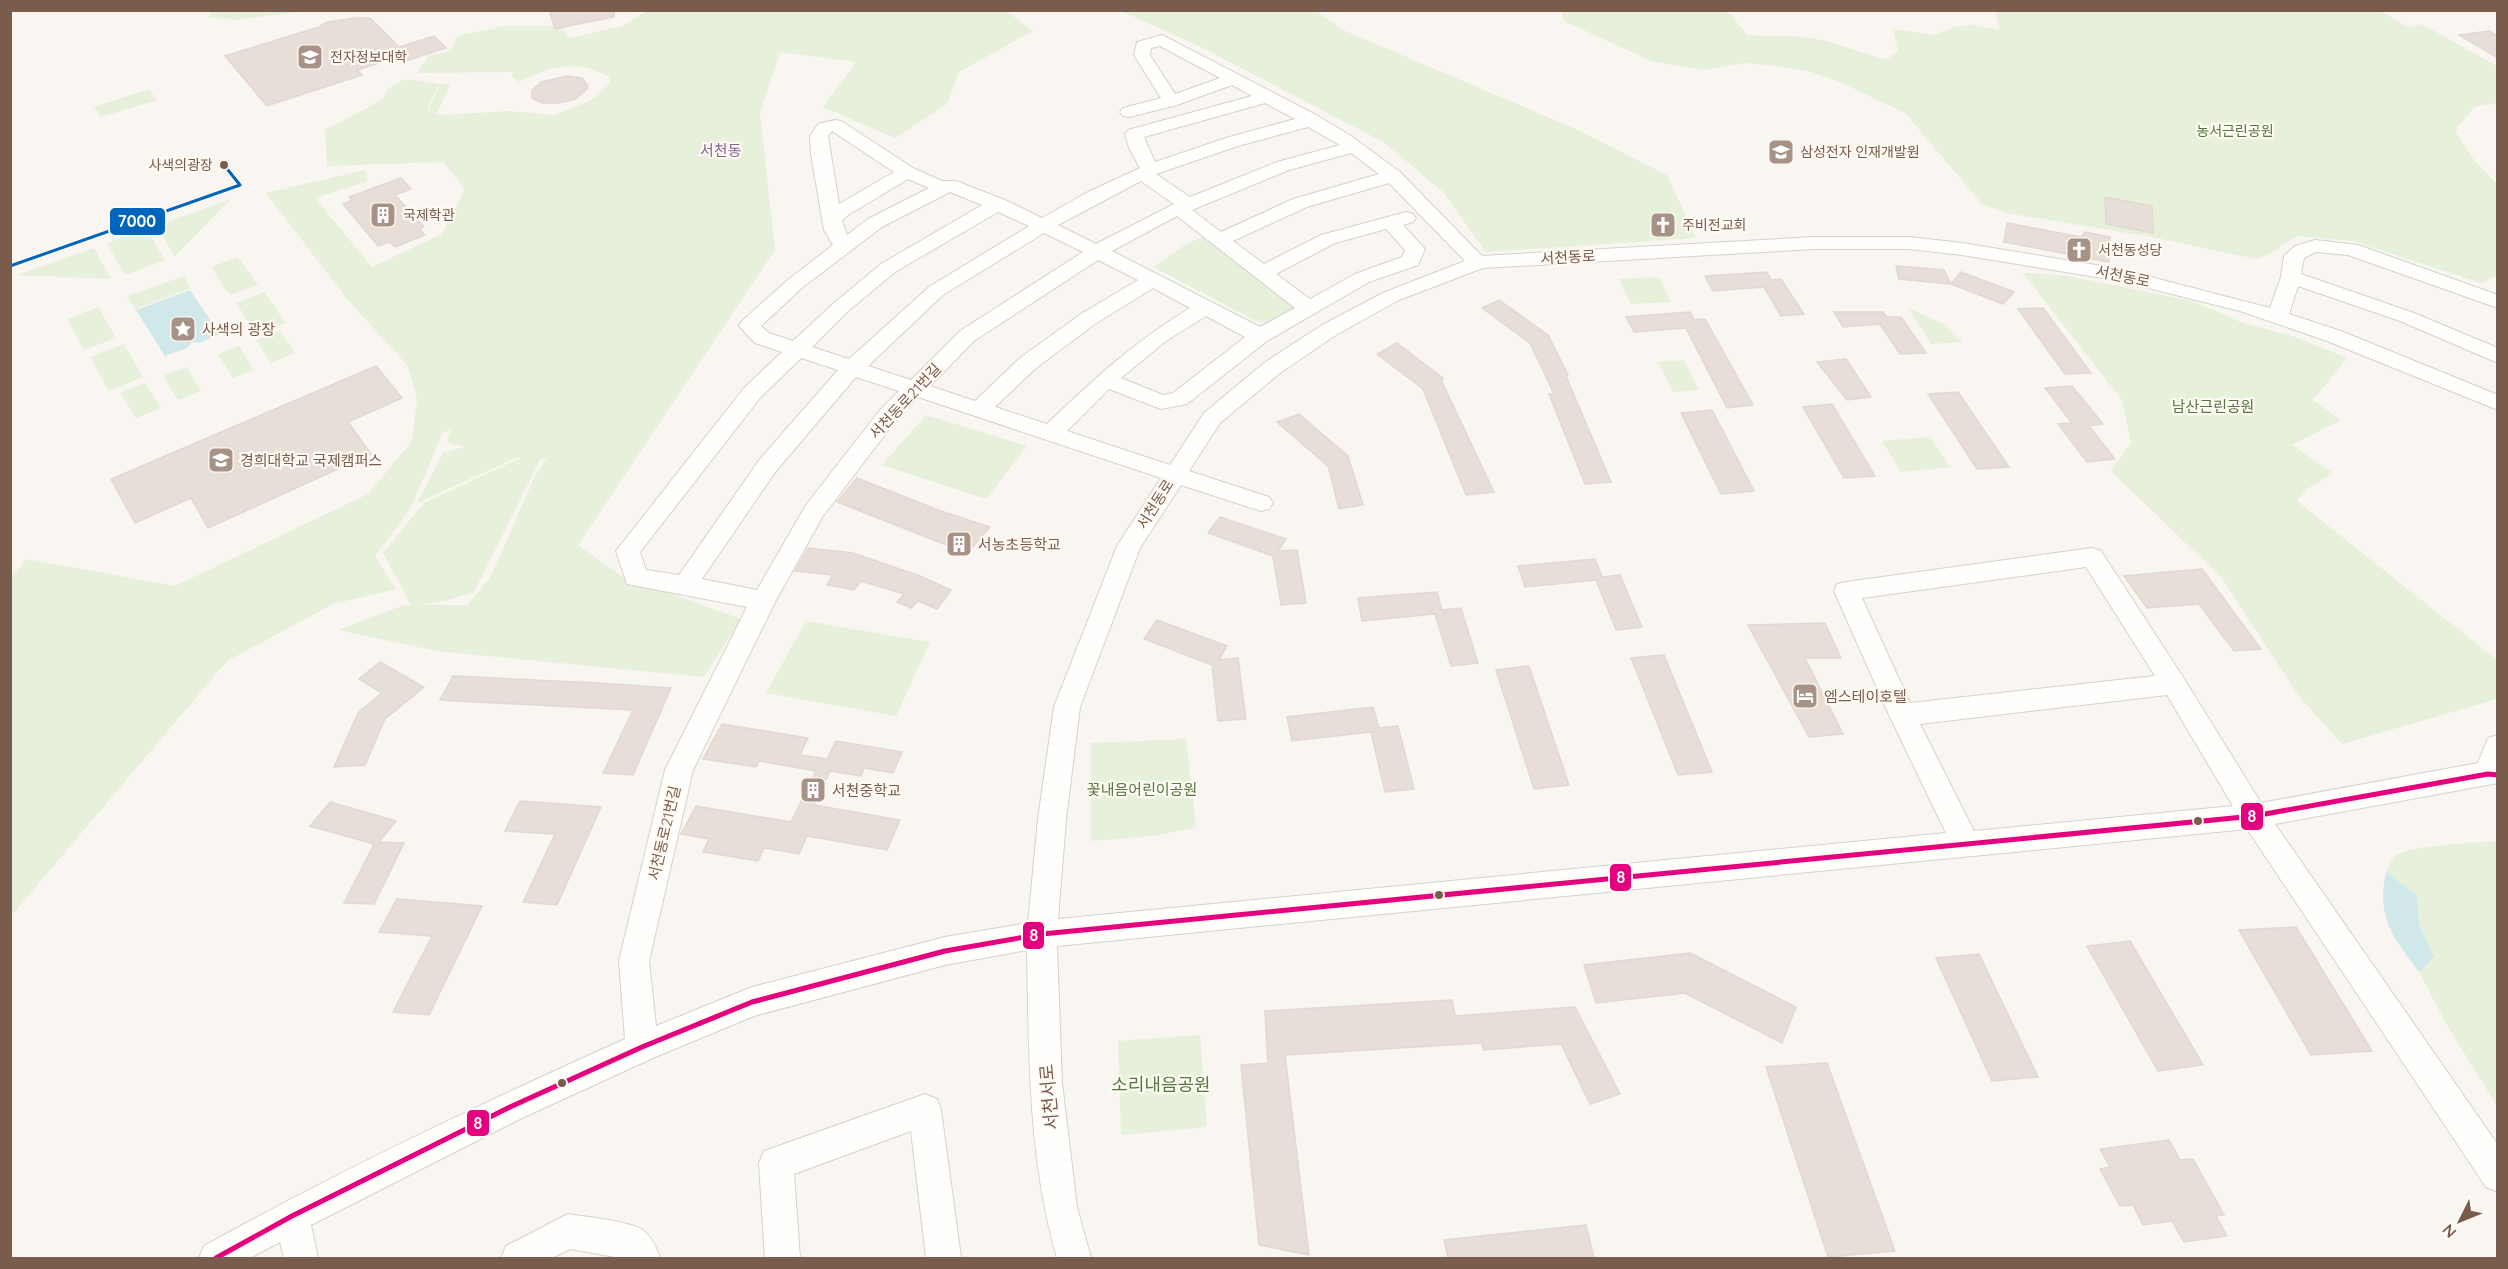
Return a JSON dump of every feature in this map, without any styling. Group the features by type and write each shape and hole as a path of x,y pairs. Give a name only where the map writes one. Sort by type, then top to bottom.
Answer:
{"street":[{"path":"1171,101 1142,56 1143,45 1162,40 1312,120 1354,147 1393,176 1478,263"},
{"path":"1129,112 1171,101 1233,79"},
{"path":"1267,97 1134,134 1146,172 1220,240 1308,308"},
{"path":"685,585 768,465 851,369 936,291 1095,196 1146,172 1232,142 1312,120"},
{"path":"844,247 834,230 820,154 819,136 824,128 835,125 907,172 934,183 940,190"},
{"name":"서천동로21번길","path":"642,1047 634,961 679,770 763,601 814,511 888,416 967,336 1098,251 1184,207 1283,166 1354,147"},
{"path":"832,220 841,211 907,172"},
{"path":"1220,240 1300,204 1393,176"},
{"path":"1260,336 1098,251 998,204 949,185 875,223 796,283 749,326 762,338 796,350 1261,503"},
{"path":"763,601 685,585 636,578 628,551 752,393 840,308 888,268 998,204"},
{"path":"1262,273 1328,239 1429,212"},
{"path":"1106,380 1161,402 1179,399 1260,336 1362,278 1411,261 1415,249 1390,222"},
{"name":"서천동로","path":"1042,934 1052,819 1067,707 1129,546 1174,474 1212,418 1272,368 1329,330 1392,296 1478,263 1815,243 1909,243 1962,249 2120,275 2278,316 2334,336 2498,404"},
{"path":"2278,316 2291,277 2294,256 2302,249 2332,246 2351,249 2495,298"},
{"path":"2291,277 2407,317 2498,356"},
{"path":"979,410 1028,363 1088,319 1153,280"},
{"path":"1052,433 1106,380 1160,336 1205,308"},
{"path":"1966,844 1902,715 1846,591 2092,557 2174,684 2254,816 2498,1175"},
{"path":"1902,715 2174,684"},
{"path":"216,1258 292,1215 510,1107 642,1047 764,999 945,951 1042,934 2254,816 2494,773 2498,746"},
{"name":"서천서로","path":"1042,934 1046,1083 1060,1207 1074,1258"},
{"path":"783,1258 776,1163 925,1110 944,1258"},
{"path":"292,1215 301,1258"},
{"path":"518,1258 568,1231 631,1243 643,1258"}],"green space":[{"path":"1005,10 1033,31 959,72 947,104 895,138 823,107 856,62 780,52 760,113 775,250 578,545 620,575 741,619 704,677 436,651 339,630 404,605 411,605 383,553 424,503 521,458 516,458 417,503 443,453 464,447 447,442 452,428 442,434 411,508 375,556 396,589 333,604 227,661 11,916 10,579 27,559 175,586 368,494 412,441 417,399 408,366 347,299 266,193 365,170 368,181 315,198 372,267 442,234 465,189 443,162 327,166 325,130 382,100 389,88 405,79 440,84 428,107 430,113 430,107 441,84 450,85 437,113 431,113 442,115 509,111 553,115 581,105 596,97 610,83 609,77 597,71 574,66 542,72 519,82 512,76 513,72 417,73 429,56 451,51 457,36 506,26 559,26 570,38 623,26 646,11","holes":["541,458 546,459 535,476 490,578 467,605 419,605 448,600 474,592"]},
{"path":"213,11 304,11 235,20 208,17"},
{"path":"1121,11 1316,11 1343,30 1578,130 1667,175 1696,238 1486,252 1443,192 1383,142 1203,48"},
{"name":"농서근린공원","path":"1561,11 1724,11 1731,15 1747,35 1805,37 1827,41 1886,60 1898,51 1893,29 1935,35 1955,27 1973,25 2000,30 1995,11 2381,11 2407,27 2422,24 2497,66 2497,103 2474,107 2455,131 2474,160 2497,184 2497,276 2481,283 2353,241 2297,236 2269,254 2256,259 2157,238 2006,213 1982,204 1905,113 1842,83 1808,71 1777,66 1745,63 1701,70 1651,61 1564,21"},
{"path":"149,89 157,100 101,117 94,107"},
{"path":"231,199 175,256 156,226"},
{"path":"146,229 165,260 125,275 107,243"},
{"path":"1206,236 1297,307 1265,323 1256,321 1153,267 1188,243"},
{"path":"94,248 111,279 18,275"},
{"path":"238,257 258,285 230,295 211,267"},
{"name":"남산근린공원","path":"2023,273 2064,275 2192,301 2243,323 2295,337 2347,358 2313,400 2341,420 2292,445 2333,473 2307,489 2297,501 2497,660 2497,699 2342,744 2298,695 2221,577 2111,471 2131,443 2122,400"},
{"path":"184,276 191,288 135,309 127,296"},
{"path":"1659,277 1671,302 1631,304 1619,279"},
{"path":"264,292 286,323 257,334 236,303"},
{"path":"98,307 116,338 84,350 67,319"},
{"path":"1908,308 1946,325 1963,342 1931,344"},
{"path":"280,331 295,353 271,363 256,340"},
{"path":"124,344 143,377 109,391 90,357"},
{"path":"239,346 254,370 233,378 218,354"},
{"path":"1684,360 1699,390 1673,392 1658,362"},
{"path":"187,367 201,391 178,400 163,376"},
{"path":"145,383 161,408 136,418 120,393"},
{"path":"926,415 1027,446 986,499 882,465"},
{"path":"1930,437 1950,467 1901,472 1882,441"},
{"path":"806,621 930,642 896,716 766,693"},
{"name":"꽃내음어린이공원","path":"1186,739 1196,827 1153,836 1091,841 1091,743"},
{"path":"2497,841 2497,1106 2448,1027 2419,972 2434,957 2419,924 2417,895 2386,872 2395,856 2403,852 2428,847"},
{"name":"소리내음공원","path":"1200,1035 1207,1127 1121,1135 1118,1041"}],"water":[{"path":"190,290 220,334 199,343 192,342 187,348 165,356 136,310"},
{"path":"2386,872 2417,895 2419,924 2434,957 2419,972 2394,937 2385,914 2383,888"}],"building":[{"path":"549,10 614,10 614,17 555,29"},
{"name":"전자정보대학","path":"370,18 399,47 434,36 446,48 406,61 403,58 394,61 392,59 357,70 362,75 267,106 225,56 319,27 327,22"},
{"path":"2489,31 2498,36 2498,58 2459,35"},
{"path":"567,76 582,78 588,86 575,99 559,103 542,103 532,98 532,90 541,82"},
{"name":"국제학관","path":"401,178 411,189 395,195 424,227 419,229 425,235 395,247 390,242 378,246 343,204 352,200 349,197"},
{"path":"2105,197 2152,206 2153,233 2106,224"},
{"name":"서천동성당","path":"2007,223 2081,237 2085,232 2110,237 2109,262 2004,242"},
{"path":"1896,266 1944,270 1951,284 1899,279"},
{"path":"1767,272 1771,280 1781,279 1804,314 1781,316 1764,287 1713,291 1705,276"},
{"path":"1961,272 2014,292 2003,304 1951,284"},
{"path":"1499,300 1548,335 1568,375 1566,376 1611,482 1585,484 1549,394 1554,394 1530,343 1482,308"},
{"path":"2043,308 2091,373 2065,374 2018,309"},
{"path":"1690,312 1694,320 1705,319 1753,405 1727,408 1686,328 1634,332 1626,317"},
{"path":"1834,312 1883,312 1886,317 1901,317 1926,353 1900,354 1880,324 1843,327"},
{"path":"1397,343 1443,378 1442,382 1494,492 1466,495 1423,389 1377,354"},
{"path":"1846,359 1871,397 1847,400 1817,362"},
{"path":"376,366 402,398 348,422 371,454 208,528 191,498 135,523 111,479"},
{"path":"2072,386 2103,424 2089,426 2115,459 2087,462 2058,424 2072,423 2045,388"},
{"path":"1958,392 2009,467 1977,469 1928,394"},
{"path":"1832,404 1875,476 1844,478 1803,407"},
{"path":"1712,410 1754,491 1721,494 1681,413"},
{"path":"1299,414 1348,456 1363,505 1339,509 1328,466 1277,422"},
{"path":"857,478 938,510 990,527 967,553 837,502"},
{"path":"1220,517 1286,539 1278,551 1297,550 1306,603 1281,605 1273,556 1208,533"},
{"path":"808,548 853,553 920,576 951,590 937,609 918,601 911,608 897,602 904,594 861,581 854,590 827,585 833,575 795,571"},
{"path":"1595,559 1602,577 1620,575 1642,627 1616,630 1596,580 1525,587 1518,566"},
{"path":"2202,569 2261,649 2234,651 2199,604 2147,608 2124,576"},
{"path":"1437,592 1442,610 1461,608 1478,663 1451,666 1435,614 1362,621 1358,598"},
{"path":"1157,620 1227,646 1219,660 1238,658 1246,719 1218,721 1212,665 1144,639"},
{"name":"엠스테이호텔","path":"1825,623 1841,658 1805,658 1843,734 1809,737 1748,625"},
{"path":"1664,655 1712,772 1678,775 1631,658"},
{"path":"380,662 424,687 385,719 365,765 334,767 358,713 382,693 359,679"},
{"path":"1529,666 1569,785 1534,789 1496,670"},
{"path":"453,676 671,688 633,775 603,773 633,710 440,700"},
{"path":"1373,707 1379,728 1398,726 1414,789 1385,792 1371,732 1292,741 1287,717"},
{"name":"서천중학교","path":"722,724 808,738 800,755 827,759 836,741 902,752 893,773 864,768 861,776 830,771 814,805 900,820 887,850 807,836 799,854 764,848 758,861 703,852 709,839 681,834 696,806 791,822 816,771 759,761 756,767 703,759"},
{"path":"520,801 601,807 557,905 523,902 555,834 505,831"},
{"path":"330,802 396,821 379,842 404,843 374,904 344,903 374,844 310,826"},
{"path":"397,899 482,906 429,1015 393,1012 432,936 379,932"},
{"path":"2296,927 2372,1051 2311,1055 2239,930"},
{"path":"2130,941 2203,1065 2158,1071 2087,946"},
{"path":"1690,953 1796,1007 1782,1043 1685,993 1596,1003 1584,965"},
{"path":"1979,954 2038,1077 1992,1081 1936,958"},
{"path":"1452,1000 1455,1016 1575,1007 1620,1094 1590,1104 1561,1044 1483,1050 1482,1043 1285,1055 1309,1255 1259,1245 1241,1065 1268,1063 1265,1011"},
{"path":"1827,1063 1895,1251 1828,1257 1766,1067"},
{"path":"2169,1140 2180,1160 2193,1159 2224,1215 2216,1216 2227,1236 2184,1242 2172,1221 2143,1225 2133,1205 2120,1206 2100,1169 2110,1167 2100,1149"},
{"path":"1586,1225 1594,1258 1448,1258 1444,1240"}],"transit line":[{"name":"7000","path":"10,266 240,185 224,165"},
{"name":"8","path":"216,1258 292,1216 510,1107 642,1047 752,1002 945,951 1042,934 2254,816 2488,774 2498,775"}],"place":[{"name":"전자정보대학","path":"310,57"},
{"name":"삼성전자 인재개발원","path":"1781,152"},
{"name":"사색의광장","path":"224,165"},
{"name":"국제학관","path":"383,215"},
{"name":"주비전교회","path":"1663,225"},
{"name":"서천동성당","path":"2079,250"},
{"name":"사색의 광장","path":"183,329"},
{"name":"경희대학교 국제캠퍼스","path":"221,460"},
{"name":"서농초등학교","path":"959,544"},
{"name":"엠스테이호텔","path":"1805,696"},
{"name":"서천중학교","path":"813,790"}],"district":[{"name":"서천동","path":"721,150"}]}
